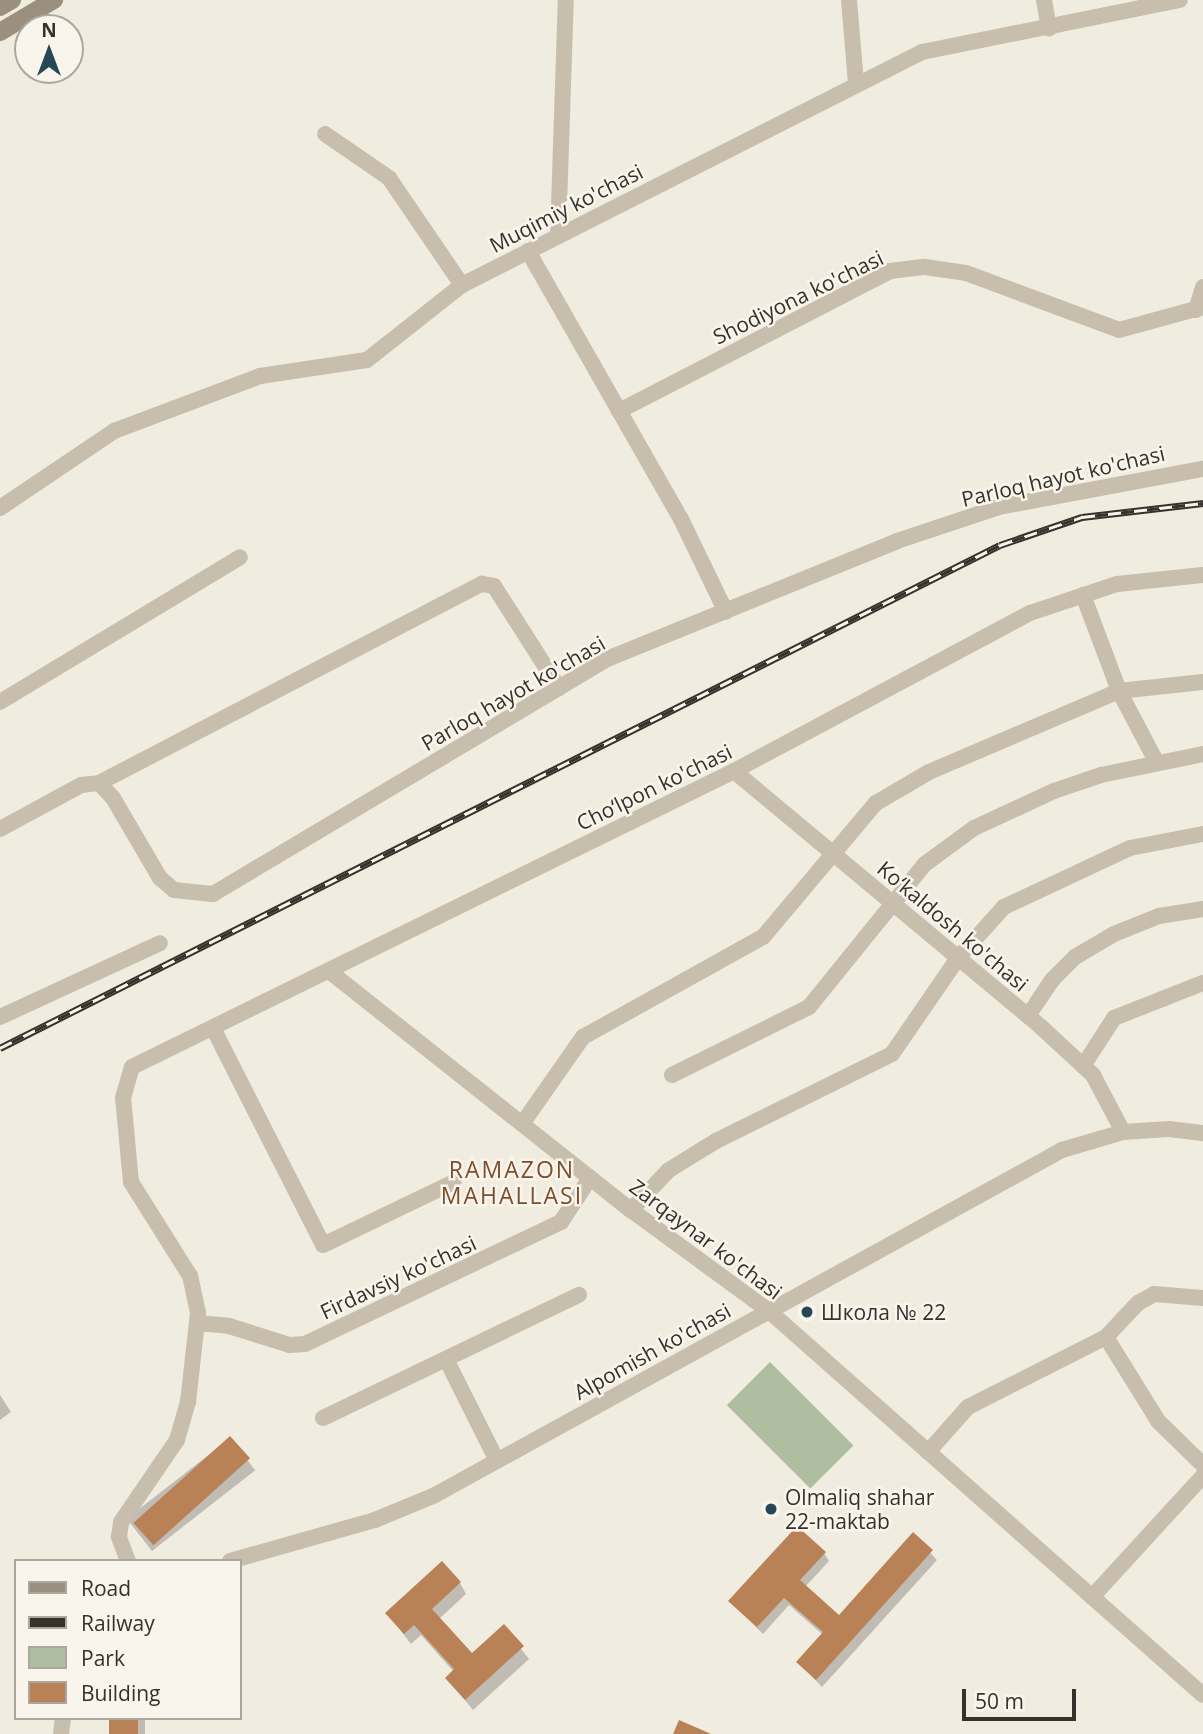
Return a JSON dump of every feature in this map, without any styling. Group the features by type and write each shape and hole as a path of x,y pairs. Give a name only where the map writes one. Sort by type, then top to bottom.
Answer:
{"main road":[{"path":"0,7 12,0"},
{"path":"0,32 54,0"}],"street":[{"path":"558,236 566,0"},
{"path":"849,0 856,84"},
{"path":"1044,0 1049,29"},
{"name":"Muqimiy ko'chasi","path":"0,508 114,431 260,376 367,360 462,285 922,52 1049,29 1180,0"},
{"path":"325,134 389,178 462,285"},
{"path":"528,251 681,519 726,612"},
{"name":"Shodiyona ko'chasi","path":"619,411 890,271 925,267 966,273 1119,330 1199,309"},
{"path":"1199,309 1203,287"},
{"name":"Parloq hayot ko'chasi","path":"99,783 113,798 160,877 174,890 212,894 607,659 897,541 999,508 1203,469"},
{"path":"0,702 240,557"},
{"name":"Cho‘lpon ko'chasi","path":"197,1323 190,1276 131,1182 122,1098 132,1067 734,771 1030,613 1117,584 1203,575"},
{"path":"0,830 81,785 99,783 482,584 494,586 559,688"},
{"path":"1083,595 1119,691 1157,762"},
{"path":"522,1124 583,1037 763,937 876,803 929,772 1119,691 1203,682"},
{"path":"672,1075 809,1007 891,902 925,864 974,828 1054,791 1157,762 1203,754"},
{"name":"Ko‘kaldosh ko'chasi","path":"734,771 1028,1016 1093,1075 1123,1132"},
{"path":"631,1210 669,1170 716,1141 892,1054 958,958 1004,907 1130,848 1203,834"},
{"path":"1028,1016 1052,980 1075,957 1114,934 1159,916 1203,909"},
{"path":"0,1017 160,943"},
{"name":"Zarqaynar ko'chasi","path":"329,971 631,1210 769,1311 1203,1695"},
{"path":"1083,1066 1115,1018 1203,983"},
{"path":"212,1028 323,1245 454,1182"},
{"name":"Alpomish ko'chasi","path":"237,1559 375,1520 435,1495 1062,1150 1123,1132 1169,1129 1203,1133"},
{"name":"Firdavsiy ko'chasi","path":"197,1323 229,1326 290,1345 305,1344 561,1222 590,1178"},
{"path":"928,1452 968,1406 1106,1336 1138,1303 1154,1294 1203,1298"},
{"path":"323,1418 579,1295"},
{"path":"127,1559 119,1537 121,1522 177,1440 188,1402 197,1323"},
{"path":"1106,1336 1158,1422 1203,1465"},
{"path":"446,1359 497,1461"},
{"path":"1092,1597 1203,1476"}],"green space":[{"path":"770,1362 853,1445 810,1489 727,1405"}],"building":[{"path":"230,1436 250,1458 153,1545 133,1523"},
{"path":"797,1526 826,1552 800,1580 839,1615 913,1532 933,1550 816,1680 796,1662 823,1632 784,1598 757,1627 728,1601"},
{"path":"442,1561 461,1582 432,1609 472,1653 504,1624 524,1646 465,1700 445,1678 454,1669 414,1625 404,1634 385,1613"},
{"path":"109,1720 138,1720 138,1734 109,1734"},
{"path":"679,1720 711,1734 673,1734"}],"railway":[{"path":"0,1048 1000,545 1082,517 1203,503"}],"place":[{"name":"Школа № 22","path":"807,1312"},
{"name":"Olmaliq shahar 22-maktab","path":"771,1509"}],"district":[{"name":"RAMAZON MAHALLASI","path":"512,1182"}]}
